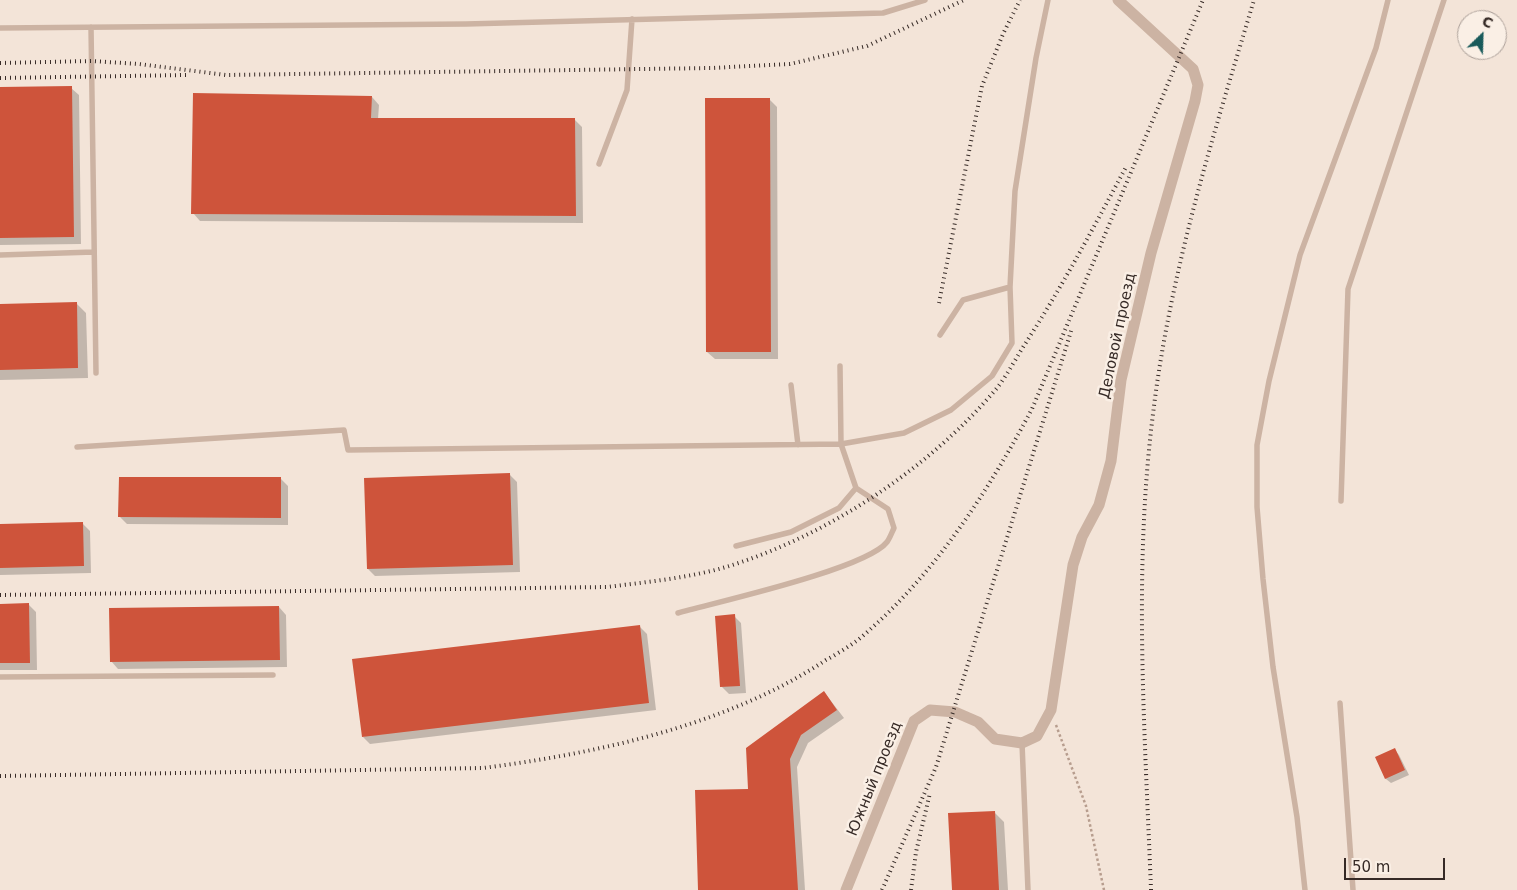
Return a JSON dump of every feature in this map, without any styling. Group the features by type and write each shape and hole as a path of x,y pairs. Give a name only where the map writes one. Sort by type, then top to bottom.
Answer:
{"street":[{"name":"Деловой проезд","path":"1051,710 1073,565 1082,537 1099,505 1111,461 1121,380 1151,253 1198,85 1192,69 1118,0"},
{"name":"Южный проезд","path":"846,890 914,721 930,710 955,712 978,722 995,739 1022,743"},
{"path":"1022,743 1037,736 1051,710"}],"lane":[{"path":"0,28 466,24 884,13 926,0"},
{"path":"77,447 344,430 348,450 841,444 904,432 951,410 992,376 1012,343 1010,286 1015,191 1036,58 1048,0"},
{"path":"1305,890 1296,816 1273,667 1263,579 1257,507 1257,445 1269,381 1300,255 1376,48 1388,0"},
{"path":"1342,501 1348,289 1444,0"},
{"path":"599,164 627,90 632,19"},
{"path":"91,27 96,373"},
{"path":"0,255 94,252"},
{"path":"940,335 963,300 1010,286"},
{"path":"678,613 822,574 868,554 886,543 894,528 888,509 856,488 841,444 840,366"},
{"path":"791,385 798,445"},
{"path":"736,546 799,528 839,508 856,488"},
{"path":"0,677 273,675"},
{"path":"1340,703 1353,890"},
{"path":"1022,743 1028,890"}],"path":[{"path":"1051,710 1086,806 1104,890"}],"building":[{"path":"72,86 74,237 0,238 0,87"},
{"path":"193,93 372,96 371,118 575,118 576,216 191,214"},
{"path":"705,98 770,98 771,352 706,352"},
{"path":"77,302 78,368 0,370 0,304"},
{"path":"510,473 513,565 367,569 364,478"},
{"path":"119,477 281,477 281,518 118,517"},
{"path":"83,522 84,566 0,568 0,524"},
{"path":"29,603 30,663 0,663 0,604"},
{"path":"279,606 280,660 110,662 109,608"},
{"path":"735,614 740,686 720,687 715,616"},
{"path":"640,625 649,703 362,737 352,659"},
{"path":"824,691 837,710 801,735 790,759 798,890 698,890 695,790 748,789 746,748"},
{"path":"1395,748 1405,770 1385,779 1375,757"},
{"path":"995,811 999,890 952,890 948,813"}],"railway":[{"path":"0,63 92,61 139,64 226,75 712,68 790,64 867,46 964,0"},
{"path":"939,303 982,86 1003,34 1020,0"},
{"path":"0,776 483,768 527,762 617,744 705,719 788,683 846,648 885,616 934,562 977,503 1032,409 1203,0"},
{"path":"1151,890 1142,652 1142,592 1143,532 1153,414 1170,309 1194,205 1254,0"},
{"path":"0,78 186,75"},
{"path":"0,595 607,587 697,574 726,567 764,554 838,518 874,496 908,472 970,418 997,388 1009,371 1066,277 1126,167"},
{"path":"882,890 936,767 1072,328"},
{"path":"911,890 916,852 930,793"}]}
